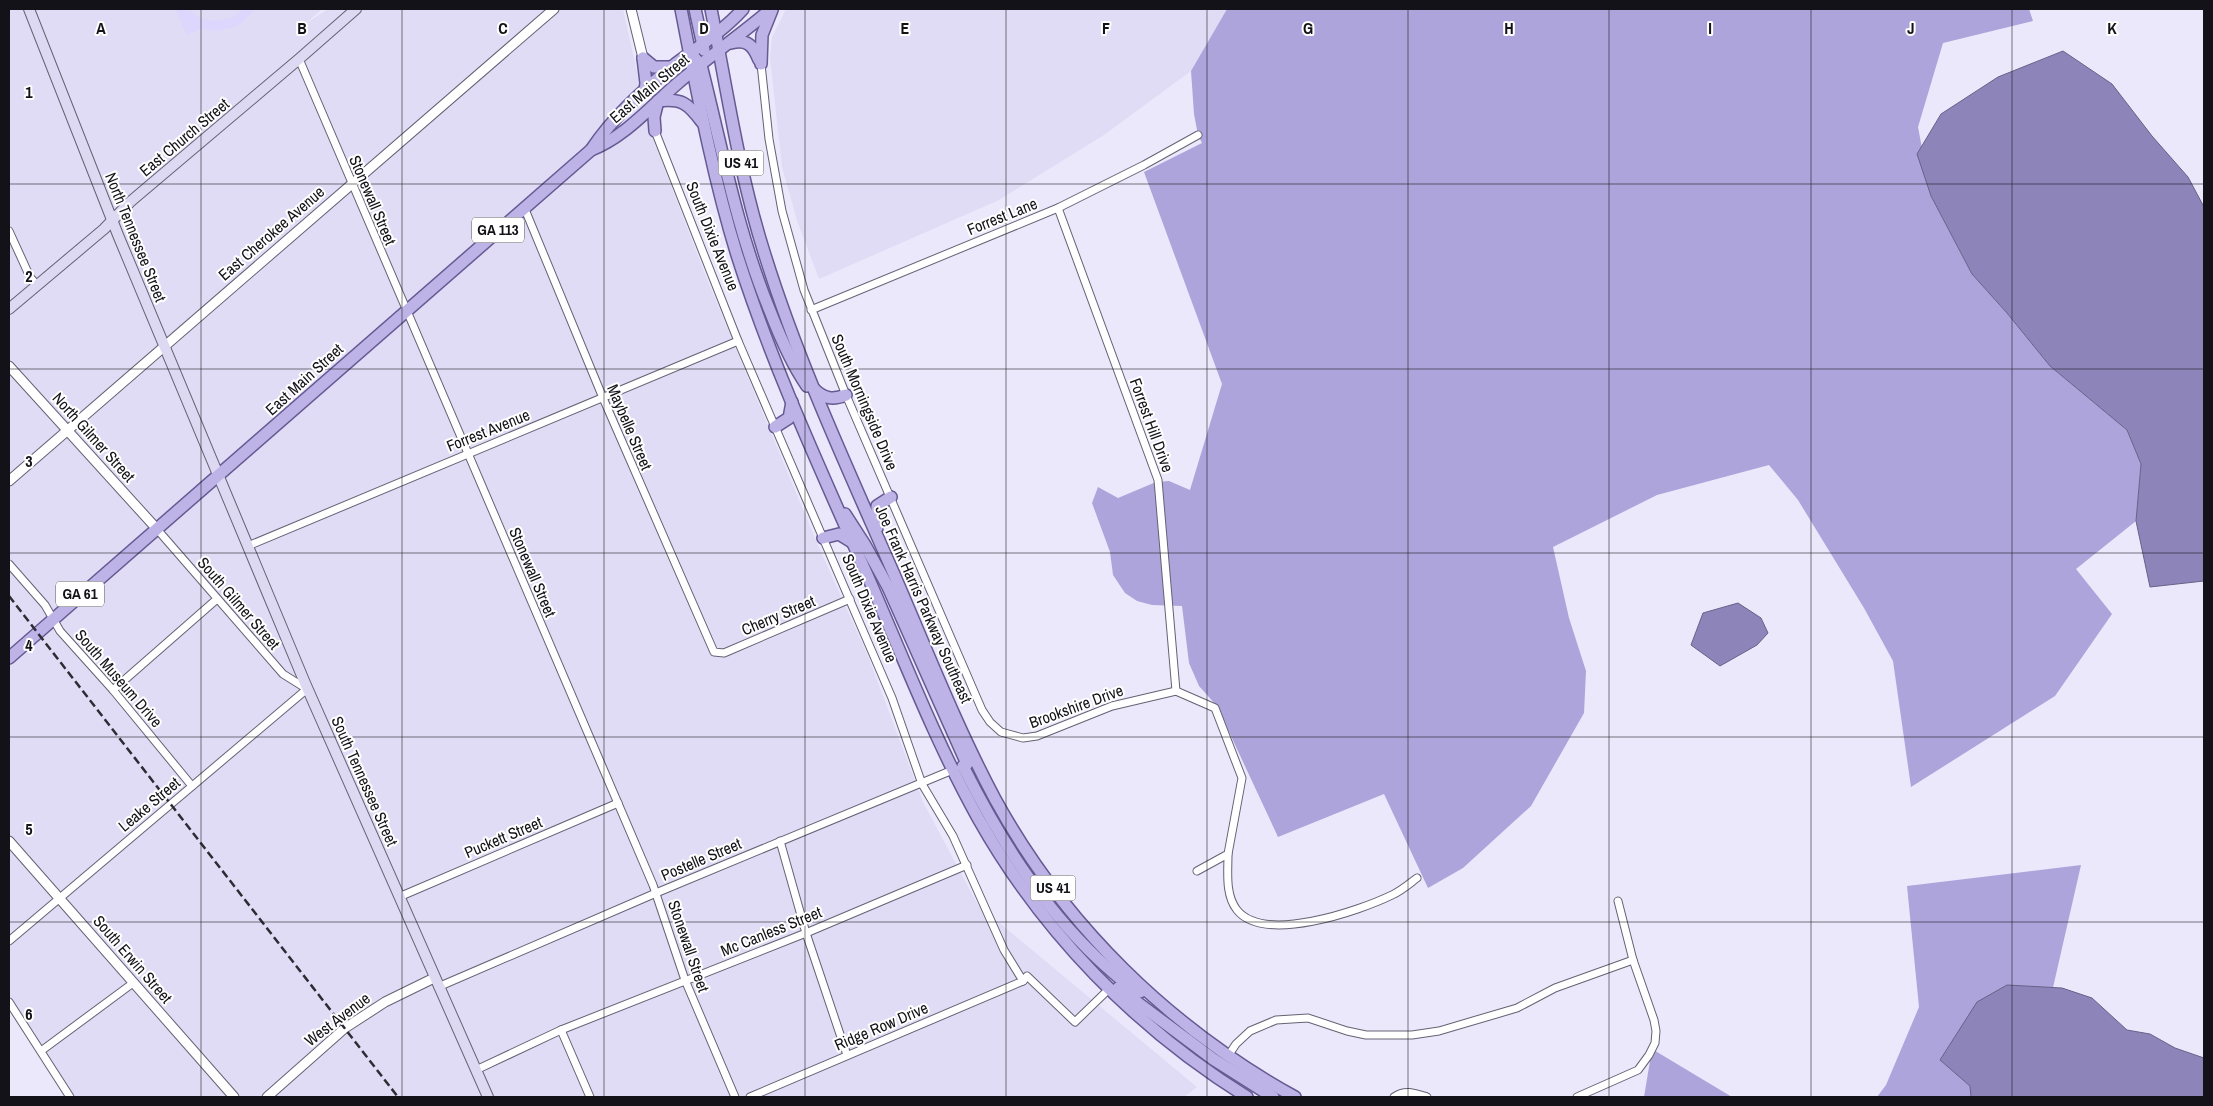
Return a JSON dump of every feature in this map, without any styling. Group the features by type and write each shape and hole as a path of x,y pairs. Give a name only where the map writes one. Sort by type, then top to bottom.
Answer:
{"main road":[{"name":"North Tennessee Street","path":"29,9 112,220 218,475"},
{"name":"East Church Street","path":"9,309 104,229 130,202 356,9"},
{"name":"Joe Frank Harris Parkway Southeast","path":"682,9 690,53 700,66 704,126 738,258 792,402 852,542 965,765 1011,826 1046,879 1086,929 1153,998 1228,1056 1295,1097"},
{"path":"695,9 702,44 700,66 734,205 755,273 791,359 821,406"},
{"name":"Joe Frank Harris Parkway Southeast","path":"710,9 720,51 740,158 757,229 780,301 813,387 880,542 965,765 978,818 1006,863 1050,924 1109,989 1178,1049 1246,1097"},
{"name":"East Main Street","path":"9,658 52,618 591,150 613,121 645,91 672,67 716,34 742,9"},
{"path":"761,64 762,35 772,9"},
{"name":"East Main Street","path":"591,150 608,143 772,9"},
{"path":"731,43 739,41 749,43 756,51 761,64"},
{"path":"643,58 654,67 672,67"},
{"path":"643,58 645,91"},
{"path":"655,131 654,116 658,101 682,102 689,106 704,126"},
{"path":"630,125 646,124 655,131"},
{"path":"813,387 828,398 838,398 846,395"},
{"path":"775,428 789,418 792,402"},
{"name":"South Tennessee Street","path":"218,475 308,689 488,1097"},
{"path":"880,542 876,510 880,503 891,497"},
{"path":"835,502 854,526 888,588 965,765"},
{"path":"823,538 839,534 852,542"},
{"path":"1097,976 1115,986 1213,1059 1273,1097"}],"street":[{"name":"East Cherokee Avenue","path":"9,481 554,9"},
{"path":"632,9 643,58"},
{"name":"Stonewall Street","path":"299,59 656,893 685,980 735,1097"},
{"name":"South Morningside Drive","path":"761,64 766,120 782,211 811,310 982,710 990,722 1001,732"},
{"name":"South Dixie Avenue","path":"655,131 738,341 892,698 922,784 953,836 1004,950 1023,981"},
{"name":"Forrest Lane","path":"811,310 1058,208 1144,165 1198,135"},
{"name":"Maybelle Street","path":"524,208 603,398 712,650 717,654"},
{"name":"Forrest Hill Drive","path":"1058,208 1158,480 1176,692"},
{"path":"9,231 27,270 37,285"},
{"name":"Forrest Avenue","path":"248,546 738,341"},
{"name":"North Gilmer Street","path":"9,366 156,528"},
{"name":"South Gilmer Street","path":"156,528 283,674 308,689"},
{"name":"South Museum Drive","path":"9,564 45,605 60,631 113,690 192,786"},
{"path":"113,690 217,599"},
{"name":"Cherry Street","path":"717,654 724,653 850,599"},
{"name":"Leake Street","path":"9,941 308,689"},
{"path":"1176,692 1215,708 1242,778 1228,854 1227,882 1230,897 1236,910 1247,919 1258,924 1277,926 1343,913 1394,894 1417,878"},
{"name":"Brookshire Drive","path":"1001,732 1015,737 1030,738 1112,706 1176,692"},
{"name":"Postelle Street","path":"436,982 965,765"},
{"name":"Puckett Street","path":"399,897 618,803"},
{"name":"South Erwin Street","path":"9,841 234,1097"},
{"path":"780,841 806,933 847,1055"},
{"path":"1197,871 1228,854"},
{"name":"Mc Canless Street","path":"476,1070 561,1030 806,933 966,865"},
{"path":"1577,1097 1638,1070 1655,1043 1656,1031 1650,1007 1633,960 1618,901"},
{"path":"1228,1056 1242,1037 1258,1027 1276,1020 1308,1018 1347,1031 1366,1035 1412,1034 1439,1031 1517,1008 1555,988 1633,960"},
{"path":"1023,981 1027,976 1075,1022 1109,989"},
{"name":"Ridge Row Drive","path":"750,1097 758,1096 847,1055 1023,981"},
{"name":"West Avenue","path":"266,1097 345,1028 385,1002 436,982"},
{"path":"41,1051 133,983"},
{"path":"9,1002 70,1097"},
{"path":"561,1030 590,1097"},
{"path":"1394,1097 1410,1092 1427,1097"}],"shaded area":[{"path":"9,9 322,9 305,24 328,9 623,9 651,134 709,284 817,543 868,656 923,802 978,905 1197,1087 1184,1097 71,1097 41,1051 9,1011"},
{"path":"175,9 187,9 202,19 216,21 231,18 244,9 255,9 243,22 235,27 217,31 202,29 187,35"},
{"path":"786,9 1227,9 1191,71 1104,135 999,200 819,279 797,221 782,167 770,58 772,37"},
{"path":"1227,9 2029,9 2033,21 1943,43 1918,127 1931,196 1972,274 2050,366 2127,430 2141,464 2136,521 2076,569 2112,614 2055,696 1911,787 1893,661 1864,608 1798,500 1769,465 1657,495 1553,547 1569,618 1586,671 1584,713 1531,806 1463,868 1428,888 1384,794 1278,837 1217,706 1199,686 1189,663 1182,606 1152,605 1137,601 1125,593 1113,575 1110,552 1092,503 1098,487 1118,498 1156,482 1169,481 1190,490 1222,384 1144,172 1202,143 1198,135 1194,114 1191,71"},
{"path":"2063,51 2112,84 2152,136 2188,177 2204,207 2204,581 2150,587 2136,521 2141,464 2127,430 2050,366 1972,274 1931,196 1917,154 1941,114 1998,77"},
{"path":"1738,603 1761,618 1768,633 1757,645 1720,666 1691,645 1703,613"},
{"path":"2081,865 2028,1097 1877,1097 1886,1085 1919,1007 1907,886"},
{"path":"2007,985 2062,988 2092,998 2127,1030 2150,1034 2175,1048 2204,1058 2204,1097 1971,1097 1970,1086 1940,1060 1977,1002"},
{"path":"1652,1049 1732,1097 1644,1097"}],"railway":[{"path":"9,596 398,1097"}]}
